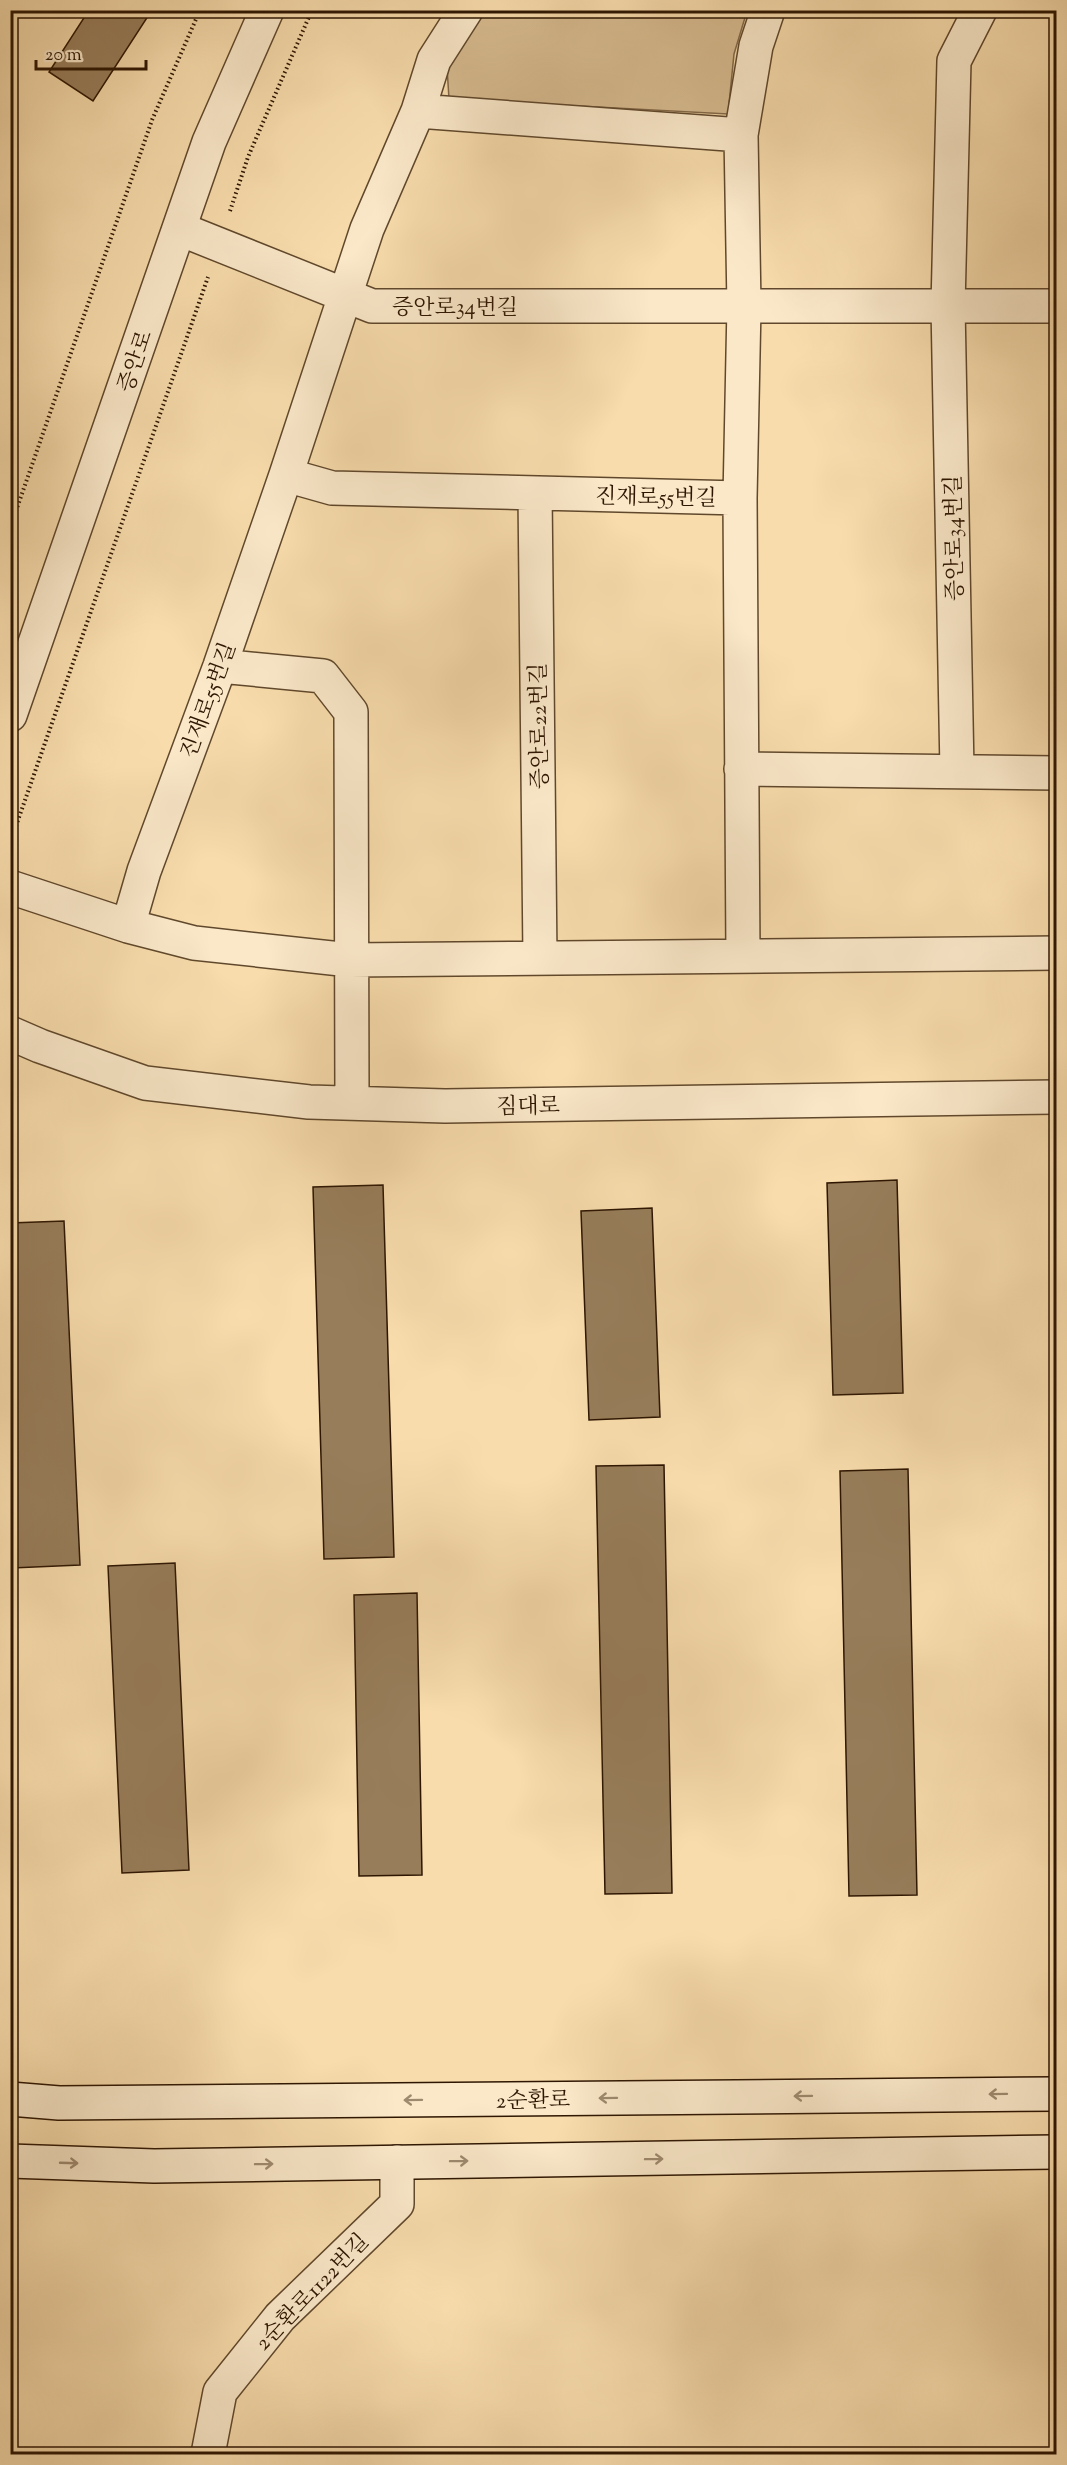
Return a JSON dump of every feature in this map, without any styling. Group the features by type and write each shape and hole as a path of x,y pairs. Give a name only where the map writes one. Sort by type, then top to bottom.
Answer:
{"street":[{"name":"증안로","path":"10,715 209,142 267,10"},
{"name":"진재로55번길","path":"128,926 144,871 220,666 286,475 343,295 367,229 418,111 434,60 466,10"},
{"path":"743,956 740,498 744,306 741,135 756,46 768,10"},
{"name":"증안로34번길","path":"957,771 948,306 954,61 980,10"},
{"path":"418,111 741,135"},
{"name":"증안로34번길","path":"180,229 372,306 1056,306"},
{"name":"진재로55번길","path":"286,475 332,488 740,498"},
{"name":"증안로22번길","path":"535,493 540,958"},
{"path":"220,666 323,676 351,712 352,1103"},
{"path":"741,769 1056,773"},
{"path":"10,887 128,926 194,943 350,960 1056,953"},
{"name":"짐대로","path":"10,1033 145,1083 309,1102 445,1106 1056,1097"},
{"name":"2순환로","path":"10,2099 71,2103 1056,2094"},
{"path":"10,2161 154,2166 1056,2152"},
{"name":"2순환로1122번길","path":"212,2454 220,2392 280,2317 397,2204 398,2162"}],"path":[{"path":"10,528 152,120 200,10"},
{"path":"10,843 248,156 312,10"}],"shaded area":[{"path":"483,11 747,11 734,54 728,114 449,99 447,67"}],"building":[{"path":"89,10 152,10 93,101 49,72"},
{"path":"897,1180 903,1393 833,1395 827,1183"},
{"path":"383,1185 394,1557 324,1559 313,1187"},
{"path":"1054,1198 1056,1198 1056,1463 1054,1463"},
{"path":"652,1208 660,1417 589,1420 581,1211"},
{"path":"64,1221 80,1565 12,1568 10,1223"},
{"path":"664,1465 672,1893 605,1894 596,1466"},
{"path":"908,1469 917,1895 849,1896 840,1471"},
{"path":"175,1563 189,1870 122,1873 108,1566"},
{"path":"417,1593 422,1875 359,1876 354,1595"}]}
